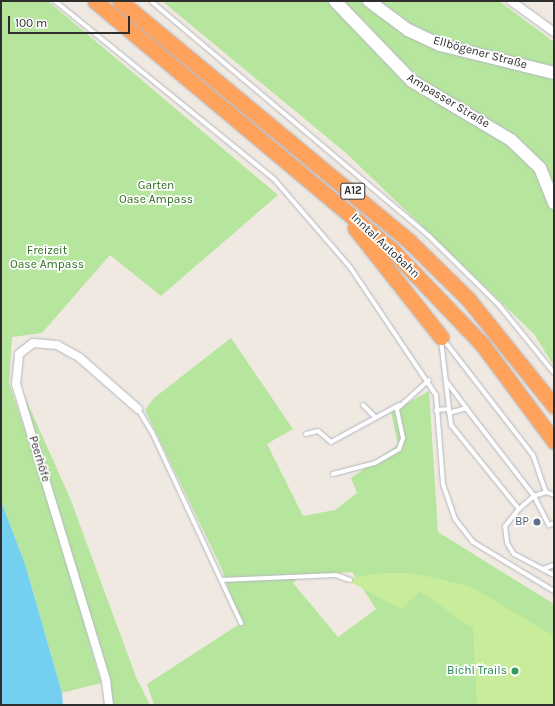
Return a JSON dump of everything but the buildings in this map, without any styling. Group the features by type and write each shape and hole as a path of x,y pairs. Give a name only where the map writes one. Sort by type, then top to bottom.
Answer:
{"highway":[{"name":"Inntal Autobahn","path":"95,1 330,196 449,307 514,384 554,441"},
{"name":"Inntal Autobahn","path":"120,1 409,241 468,299 554,406"},
{"path":"330,196 338,212 358,231 441,337"}],"main road":[{"name":"Ampasser Straße","path":"335,1 412,81 511,140 540,168 554,203"},
{"name":"Ellbögener Straße","path":"369,1 408,30 440,45 554,73"}],"street":[{"path":"511,1 554,32"},
{"name":"Peerhöfe","path":"109,705 106,680 16,384 19,354 33,343 57,345 80,358 138,409"}],"lane":[{"path":"56,1 274,180 350,267 429,380 436,395 443,484 455,519 473,542 554,591"},
{"path":"151,1 428,236 498,304 554,373"},
{"path":"441,337 451,425 519,509"},
{"path":"441,337 533,455 546,492"},
{"path":"306,434 318,431 331,442 400,405 429,380"},
{"path":"446,381 534,496 549,525 554,523"},
{"path":"363,405 376,417"},
{"path":"333,474 375,463 399,449 403,438 397,409 400,405"},
{"path":"436,410 449,411 466,408"},
{"path":"138,409 152,432 241,623"},
{"path":"554,495 546,492 534,496 519,509 505,526 507,543 514,554 554,575"},
{"path":"543,569 554,565"},
{"path":"221,580 336,575 350,580"}],"green space":[{"name":"Garten Oase Ampass","path":"1,1 48,1 278,195 161,296 110,255 42,333 12,337 9,383 55,521 101,683 62,693 25,564 1,501"},
{"path":"162,1 499,1 554,42 554,366 534,334 346,153"},
{"path":"231,338 293,429 267,444 303,516 335,510 357,493 351,478 398,445 391,412 429,391 438,532 554,604 554,705 154,705 147,684 241,623 221,567 145,410 154,398","holes":["352,572 376,609 338,637 293,583 301,576"]},
{"path":"24,395 70,498 136,677 150,705 112,705 110,680"},
{"name":"Bichl Trails","path":"380,573 414,573 471,587 554,636 554,705 477,705 473,629 420,591 401,609 345,579"}],"water":[{"path":"1,501 25,564 62,693 63,705 1,705"}],"place":[{"name":"BP","path":"537,522"},
{"name":"Bichl Trails","path":"515,671"}],"park label":[{"name":"Freizeit Oase Ampass","path":"47,258"}]}
